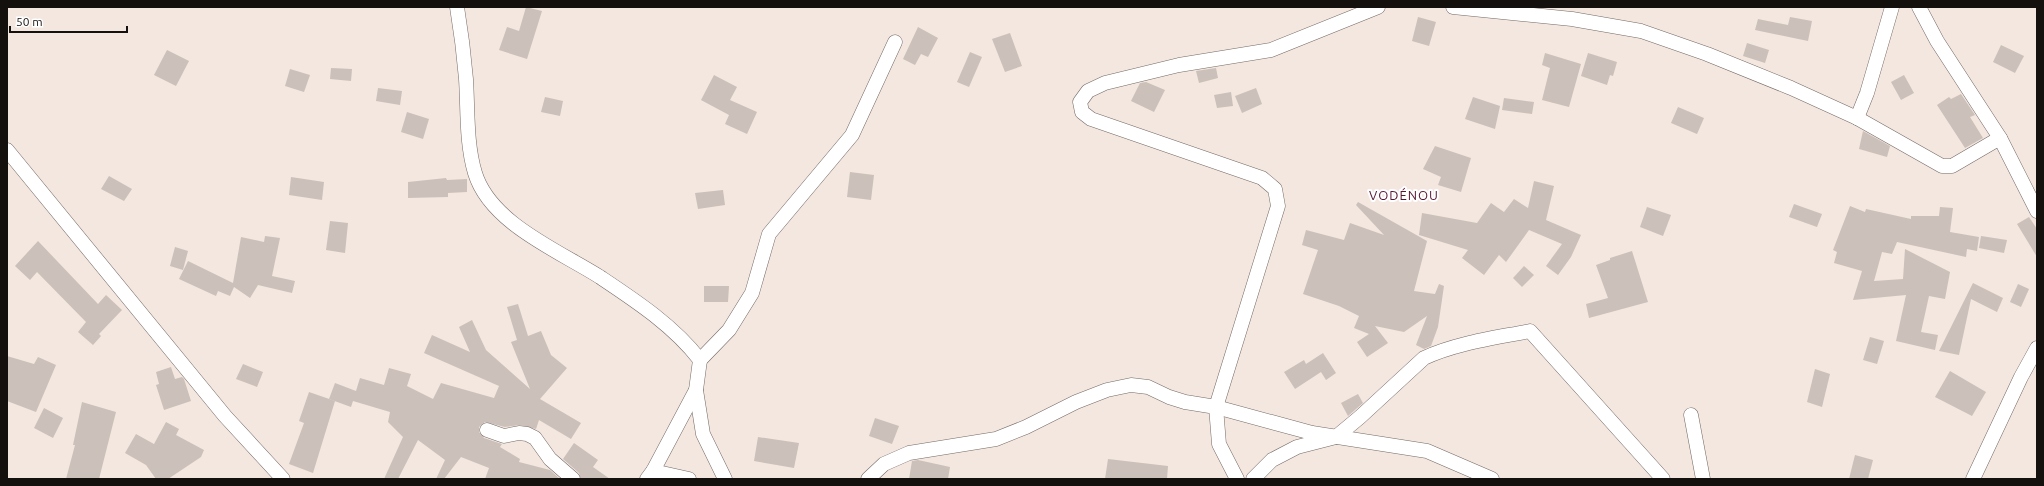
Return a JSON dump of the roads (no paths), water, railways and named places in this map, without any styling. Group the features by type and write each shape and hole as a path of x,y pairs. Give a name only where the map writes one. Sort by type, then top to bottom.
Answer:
{"street":[{"path":"457,7 464,60 470,147 475,174 490,200 511,223 600,278 669,327 688,344 700,360"},
{"path":"1237,479 1219,444 1216,407 1278,206 1275,189 1262,178 1091,119 1082,112 1080,102 1088,91 1105,83 1179,65 1271,50 1378,7"},
{"path":"1452,7 1578,20 1641,31 1750,71 1857,118 1942,166 1952,166 2000,138"},
{"path":"1857,118 1867,93 1892,7"},
{"path":"1919,7 1937,42 2000,138 2037,211"},
{"path":"725,479 703,434 696,390 700,360 729,330 752,293 769,234 852,135 895,42"},
{"path":"7,150 225,416 283,479"},
{"path":"1252,479 1272,460 1297,447 1336,437 1360,418 1424,358 1434,353 1482,340 1530,331 1663,479"},
{"path":"1973,479 2021,377 2037,348"},
{"path":"868,479 884,464 909,453 996,439 1107,390 1132,385 1148,387 1169,397 1185,402 1216,407 1312,433 1427,451 1492,479"},
{"path":"689,479 650,475 696,390"},
{"path":"1691,415 1703,479"},
{"path":"486,430 504,436 519,433 527,434 535,438 550,459 573,479"}],"district":[{"name":"VODÉNOU","path":"1404,195"}]}
